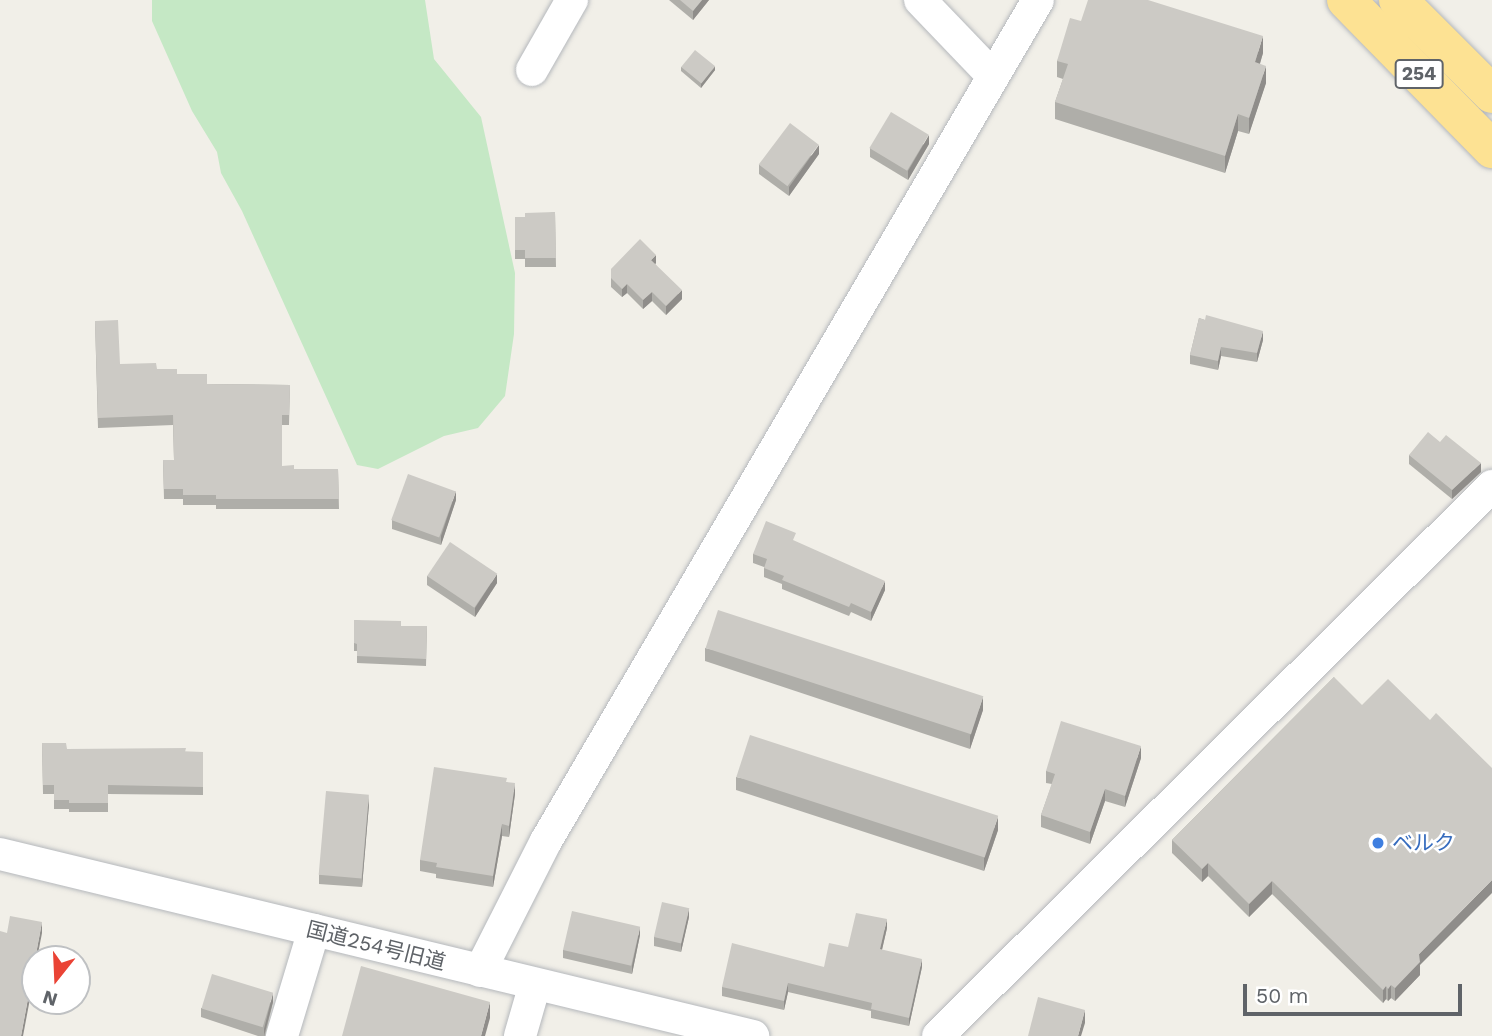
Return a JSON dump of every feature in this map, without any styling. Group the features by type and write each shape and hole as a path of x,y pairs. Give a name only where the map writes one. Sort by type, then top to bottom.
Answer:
{"highway":[{"name":"254","path":"1346,0 1492,149"},
{"name":"254","path":"1407,3 1492,94"}],"street":[{"path":"531,70 572,0"},
{"path":"920,0 993,76"},
{"path":"480,971 547,841 1038,0"},
{"path":"938,1036 1492,486"},
{"name":"国道254号旧道","path":"0,854 752,1036"},
{"path":"282,1036 314,930"},
{"path":"520,1036 535,985"}],"green space":[{"path":"152,0 425,0 434,59 481,117 515,273 514,334 505,396 478,428 444,436 378,469 357,465 242,211 221,173 217,152 192,111 152,21"}],"building":[{"path":"680,0 702,0 693,11"},
{"path":"1088,0 1148,0 1263,36 1255,62 1266,66 1249,118 1238,114 1225,156 1055,102 1068,64 1057,61 1070,18 1081,21"},
{"path":"695,50 715,66 701,83 681,67"},
{"path":"891,112 929,135 907,171 869,148"},
{"path":"790,123 819,145 787,186 759,165"},
{"path":"555,212 556,258 525,258 525,250 515,250 515,217 525,217 525,213"},
{"path":"640,239 656,255 651,260 682,290 666,306 652,292 643,300 627,284 622,289 611,278 611,269"},
{"path":"1206,315 1263,331 1257,353 1221,347 1218,361 1190,355 1199,318 1205,320"},
{"path":"118,320 120,364 156,363 157,369 177,369 177,374 207,374 207,384 290,385 289,415 282,415 282,466 294,465 294,469 338,469 339,499 216,499 216,495 183,495 183,489 164,489 163,460 174,460 173,415 98,418 95,321"},
{"path":"1428,432 1440,442 1446,435 1481,463 1452,490 1409,455"},
{"path":"408,474 456,491 439,537 391,520"},
{"path":"766,521 796,533 793,540 885,581 871,612 851,603 849,607 782,580 784,576 764,568 767,559 753,554"},
{"path":"450,542 497,574 474,608 427,576"},
{"path":"718,610 983,696 971,734 706,648"},
{"path":"354,620 401,621 401,626 427,626 426,659 357,656"},
{"path":"1334,677 1362,705 1388,679 1430,720 1436,713 1492,768 1492,880 1419,954 1420,962 1395,988 1391,985 1383,990 1272,881 1249,904 1208,863 1202,869 1172,840"},
{"path":"1061,721 1141,746 1125,796 1105,789 1090,832 1041,815 1055,774 1046,771"},
{"path":"750,735 998,816 985,857 736,777"},
{"path":"42,743 66,743 67,749 186,748 185,752 203,752 203,787 108,785 108,803 69,803 69,800 54,800 54,785 43,785"},
{"path":"434,767 507,778 506,782 515,783 509,826 502,824 493,876 436,867 437,863 420,860"},
{"path":"326,791 369,795 362,878 319,875"},
{"path":"662,902 689,908 681,943 654,937"},
{"path":"572,911 640,927 631,966 563,950"},
{"path":"856,913 887,919 880,949 922,959 909,1018 871,1009 872,1003 788,983 784,1001 722,987 732,943 824,967 829,943 848,947"},
{"path":"10,916 42,922 38,945 21,945 21,1015 25,1015 21,1036 0,1036 0,931 7,933"},
{"path":"361,966 490,1002 481,1036 342,1036"},
{"path":"212,974 273,993 263,1027 201,1008"},
{"path":"1038,997 1085,1010 1078,1036 1028,1036"}],"place":[{"name":"ベルク","path":"1378,843"}]}
